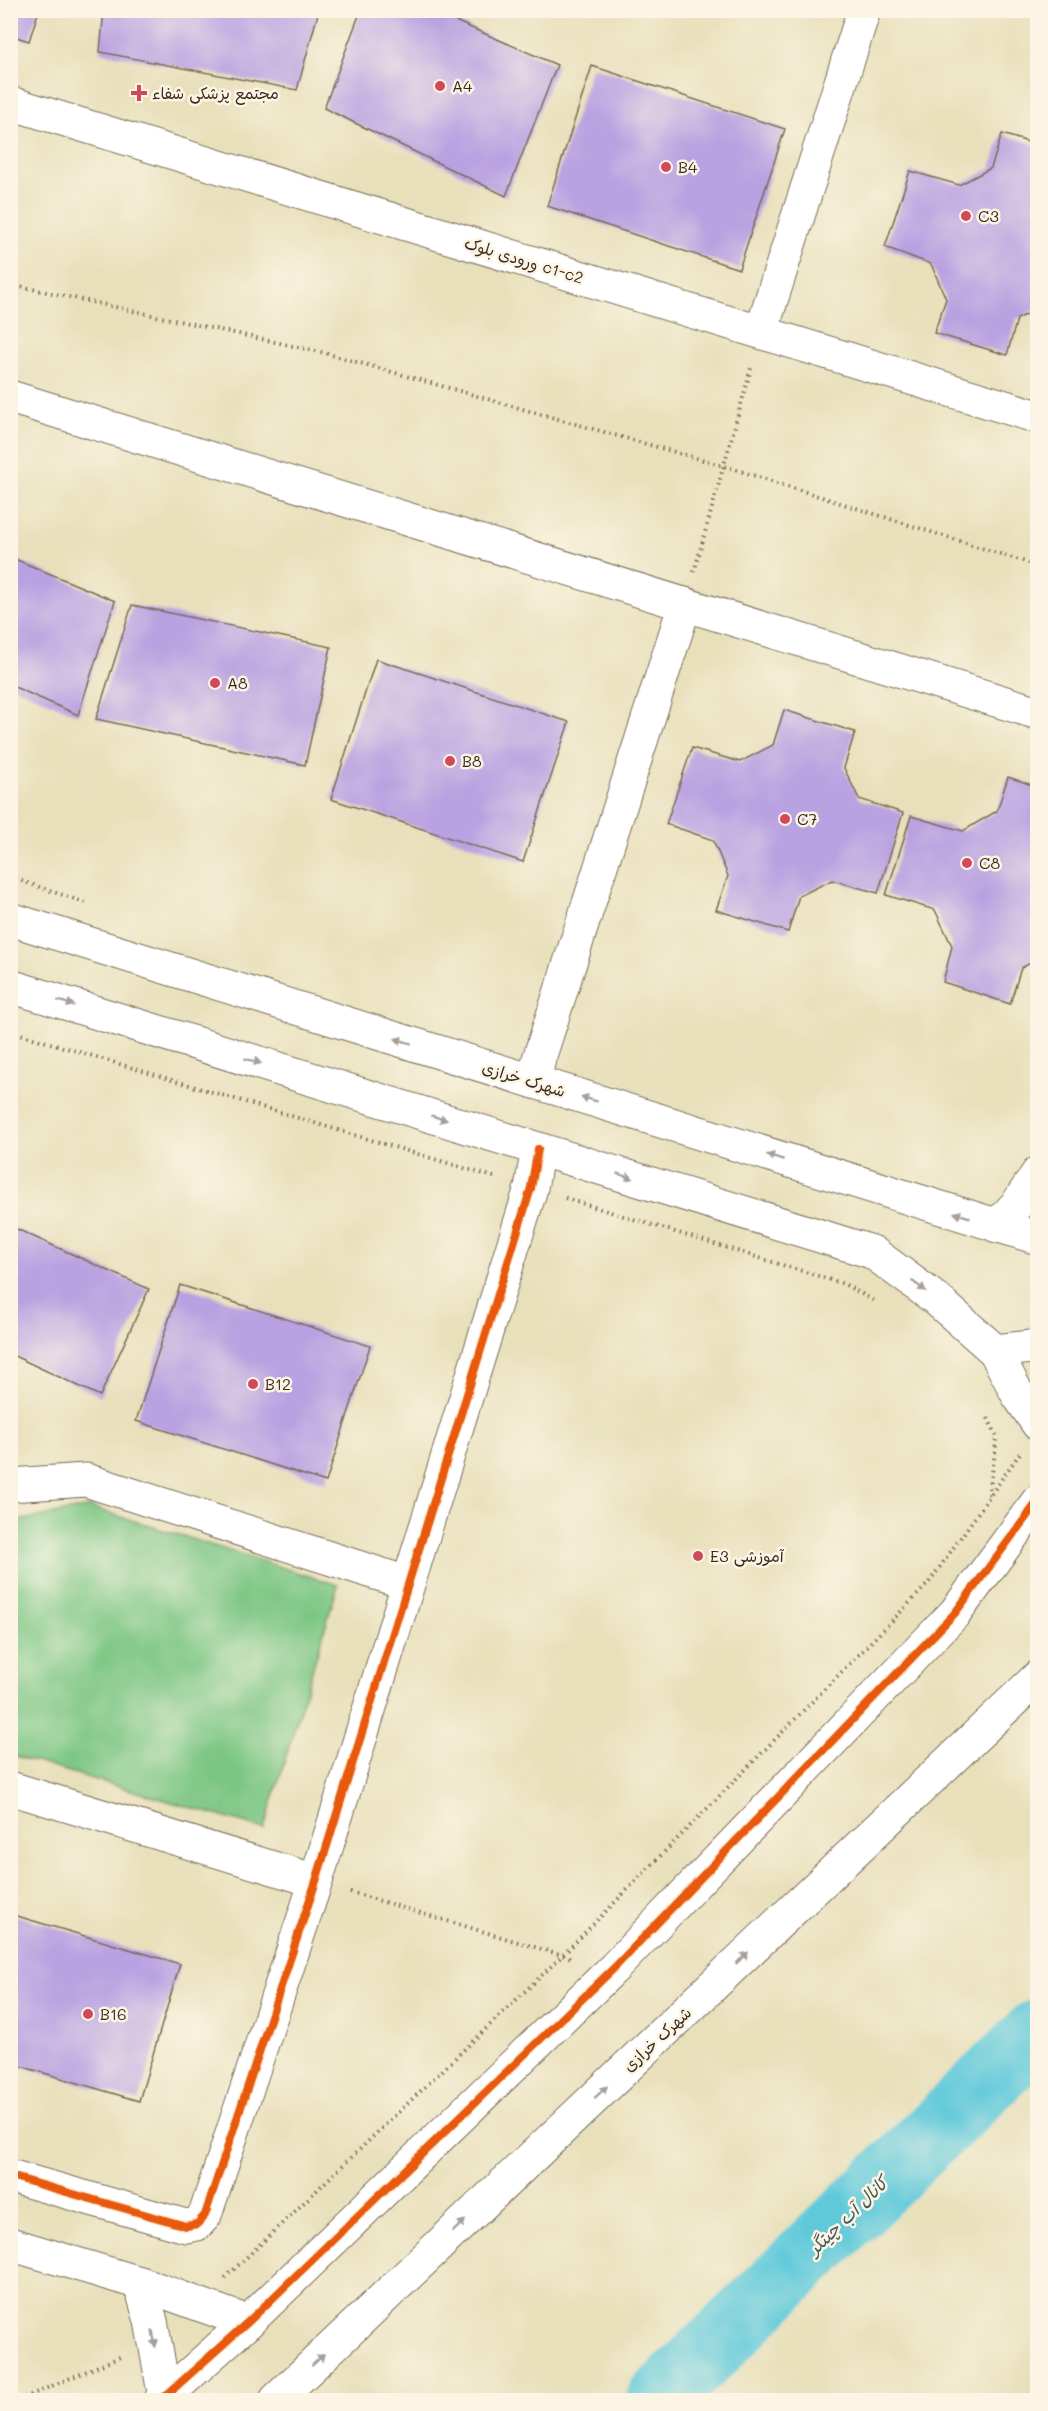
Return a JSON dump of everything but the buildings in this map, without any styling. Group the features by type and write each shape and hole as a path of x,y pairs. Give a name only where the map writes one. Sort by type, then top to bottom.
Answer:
{"street":[{"path":"761,332 864,10"},
{"name":"ورودی بلوک c1-c2","path":"10,103 1038,417"},
{"path":"10,397 1038,713"},
{"path":"534,1082 542,1048 685,604"},
{"name":"شهرک خرازی","path":"10,919 1038,1238"},
{"path":"10,986 872,1252 936,1299 995,1351 1018,1395 1031,1436"},
{"path":"10,2176 186,2226 197,2224 205,2215 316,1881 531,1188 538,1149"},
{"path":"997,1226 1018,1203 1038,1173"},
{"path":"995,1351 1031,1347 1038,1344"},
{"path":"10,1485 86,1480 407,1582"},
{"path":"163,2399 248,2322 614,1968 955,1613 1038,1501"},
{"name":"شهرک خرازی","path":"276,2400 1038,1677"},
{"path":"10,1788 316,1881"},
{"path":"10,2244 140,2283 248,2322"},
{"path":"140,2283 155,2342 163,2399"}],"path":[{"path":"10,284 325,353 724,466 1038,566"},
{"path":"685,604 761,332"},
{"path":"198,2303 562,1956 928,1584 1031,1436"},
{"path":"316,1881 562,1956 614,1968"},
{"path":"19,2400 155,2342"}],"green space":[{"path":"90,1507 338,1585 264,1829 11,1755 11,1518 17,1521"}],"waterway":[{"name":"کانال آب چیتگر","path":"659,2400 1038,2032"}],"cycle path":[{"path":"10,2176 186,2226 197,2224 205,2215 316,1881 531,1188 538,1149"},
{"path":"161,2400 248,2322 614,1968 955,1613 1038,1501"}],"place":[{"name":"A4","path":"440,86"},
{"name":"مجتمع پزشکی شفاء","path":"139,93"},
{"name":"B4","path":"666,167"},
{"name":"C3","path":"966,216"},
{"name":"A8","path":"215,683"},
{"name":"B8","path":"450,761"},
{"name":"C7","path":"785,819"},
{"name":"C8","path":"967,863"},
{"name":"B12","path":"253,1384"},
{"name":"E3 آموزشی","path":"698,1556"},
{"name":"B16","path":"88,2014"}]}
